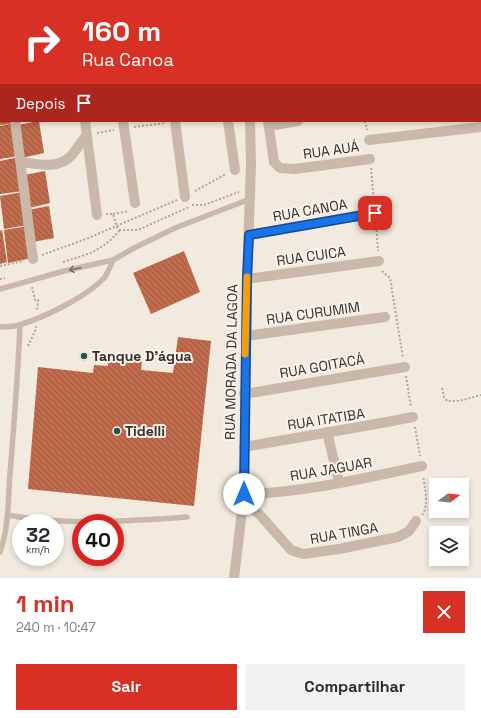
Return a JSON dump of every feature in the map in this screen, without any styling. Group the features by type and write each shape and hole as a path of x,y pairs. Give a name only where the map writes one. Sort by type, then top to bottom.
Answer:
{"street":[{"path":"15,122 33,259"},
{"path":"85,122 97,215"},
{"path":"175,122 185,197"},
{"path":"228,122 235,170"},
{"name":"RUA MORADA DA LAGOA","path":"234,578 243,499 244,394 250,199 250,122"},
{"path":"269,123 284,122"},
{"name":"RUA AUÁ","path":"269,123 275,165 280,168 295,170 370,159"},
{"path":"123,125 135,203"},
{"path":"369,140 481,127"},
{"path":"21,162 46,165 64,162 70,157 87,135"},
{"name":"RUA CANOA","path":"249,235 375,213"},
{"name":"RUA CUICA","path":"247,279 379,261"},
{"name":"RUA CURUMIM","path":"246,336 385,317"},
{"name":"RUA GOITACÁ","path":"244,394 404,367"},
{"name":"RUA ITATIBA","path":"244,447 327,432 347,430 413,417"},
{"path":"327,432 339,482"},
{"name":"RUA JAGUAR","path":"243,499 422,466"},
{"name":"RUA TINGA","path":"243,499 276,531 289,548 295,552 303,554 390,539 406,533 416,521"}],"lane":[{"path":"0,289 64,271 114,260 134,248 175,228 250,199"},
{"path":"0,327 20,325 36,319 70,302 91,289 105,276 114,260"},
{"path":"0,552 4,542 7,515 20,325"},
{"path":"7,515 59,522 122,521 186,517"}],"path":[{"path":"87,135 123,125 175,122"},
{"path":"0,266 33,259 117,226 185,197 235,170"},
{"path":"57,264 92,253 110,241 120,230 138,230 194,204 204,205 239,193 241,190"},
{"path":"97,215 113,214 120,230"},
{"path":"379,261 381,270 390,278 422,466 426,496 425,511 416,521"},
{"path":"0,279 7,278"},
{"path":"442,388 444,397 447,401 459,401 481,395"}],"building":[{"path":"0,122 14,122 14,123 0,125"},
{"path":"39,122 44,153 22,158 18,125"},
{"path":"15,123 19,156 0,159 0,126"},
{"path":"19,157 23,191 0,194 0,161"},
{"path":"45,171 50,203 29,208 24,175"},
{"path":"23,192 27,225 4,229 0,196"},
{"path":"49,206 54,238 33,242 28,210"},
{"path":"28,226 32,258 8,263 4,230"},
{"path":"2,230 7,262 0,264 0,231"},
{"path":"184,251 200,292 151,314 133,273"},
{"name":"Tidelli","path":"178,337 211,341 194,506 28,489 38,367 93,373 94,365 108,366 109,355 142,360 141,370 173,373"},
{"name":"Tanque D'água","path":"82,352 86,352 88,356 86,360 82,360 80,358 80,354"}],"slow traffic":[{"path":"245,354 247,277"}],"place":[{"name":"Tanque D'água","path":"84,356"},
{"name":"Tidelli","path":"117,431"}],"route":[{"path":"244,494 244,407 249,235 375,213"}]}
